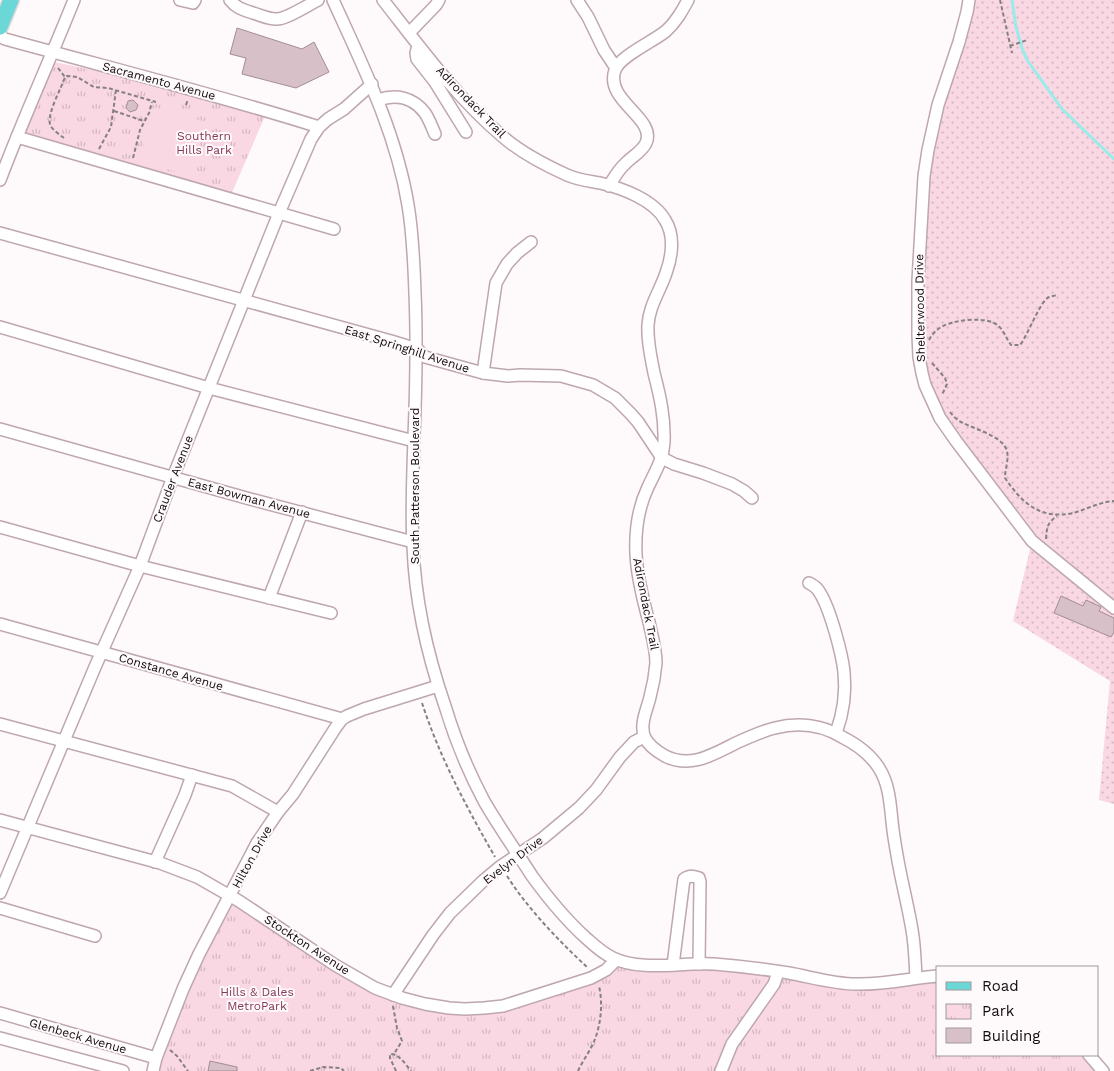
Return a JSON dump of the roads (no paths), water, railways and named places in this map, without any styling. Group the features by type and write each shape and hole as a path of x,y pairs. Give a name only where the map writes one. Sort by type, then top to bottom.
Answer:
{"main road":[{"path":"0,27 11,0"}],"street":[{"path":"0,180 16,137 52,56 74,0"},
{"path":"180,0 193,3 195,0"},
{"path":"230,0 239,8 273,20 287,17 318,0"},
{"path":"291,0 297,10"},
{"name":"South Patterson Boulevard","path":"333,0 378,100 401,169 408,205 413,244 417,349 412,505 414,572 426,646 438,686 451,726 484,801 539,886 563,916 600,950 616,960 627,964 711,964 753,968 841,983 858,984 878,984 936,976"},
{"name":"Adirondack Trail","path":"384,0 418,46 482,118 503,137 521,151 568,176 609,186 642,198 651,204 666,220 670,231 672,242 670,261 652,304 648,325 650,353 661,401 664,440 662,458 647,488 641,507 636,542 636,559 656,660 650,698 643,725 644,737"},
{"path":"409,33 439,0"},
{"path":"576,0 588,17 604,50 616,68"},
{"path":"609,186 627,162 646,144 648,137 642,121 620,96 615,86 613,77 616,68 630,55 666,32 675,22 688,0"},
{"name":"Shelterwood Drive","path":"969,0 959,42 938,105 924,176 918,281 919,357 924,385 940,418 1032,541 1114,608"},
{"name":"Sacramento Avenue","path":"0,36 52,56 272,112 319,127"},
{"path":"418,46 417,59 435,82 466,132"},
{"name":"Crauder Avenue","path":"0,893 101,652 140,566 173,477 279,213 311,139 319,127 344,109 372,84"},
{"path":"378,100 392,96 404,98 415,103 425,113 436,134"},
{"path":"16,137 334,229"},
{"name":"East Springhill Avenue","path":"0,233 417,349 425,357 461,368 508,376 561,376 593,385 615,398 630,413 662,458"},
{"path":"483,373 496,283 507,264 517,252 531,242"},
{"path":"0,327 209,388 414,442"},
{"name":"East Bowman Avenue","path":"0,429 413,542"},
{"path":"662,458 732,484 752,498"},
{"path":"268,598 302,512"},
{"path":"0,526 140,566 331,613"},
{"path":"809,583 820,592 830,615 841,654 844,689 842,709 836,733"},
{"name":"Constance Avenue","path":"0,624 342,719"},
{"path":"342,719 364,709 438,686"},
{"name":"Hilton Drive","path":"153,1071 156,1058 183,989 199,954 257,843 293,794 342,719"},
{"path":"0,724 232,786 278,812"},
{"path":"644,737 657,751 669,758 690,762 714,755 756,734 785,726 818,727 836,733 858,746 875,762 887,787 912,929 916,978"},
{"name":"Evelyn Drive","path":"392,994 450,913 501,866 555,829 579,808 596,790 620,757 634,742 644,737"},
{"path":"155,862 192,775"},
{"name":"Stockton Avenue","path":"0,820 155,862 196,877 230,896 335,965 375,988 425,1004 449,1008 503,1006 596,976 606,970 616,960"},
{"path":"673,965 684,879 688,876 699,878 700,882 699,964"},
{"path":"0,908 95,936"},
{"path":"721,1071 732,1044 774,984 778,972"},
{"name":"Glenbeck Avenue","path":"0,1013 156,1058"},
{"name":"Glenbeck Avenue","path":"0,1038 123,1071"},
{"path":"1090,1056 1103,1071"}],"waterway":[{"path":"1012,0 1016,27 1027,60 1062,109 1114,159"}],"park label":[{"name":"Southern Hills Park","path":"204,143"},
{"name":"Hills & Dales MetroPark","path":"257,999"}]}
